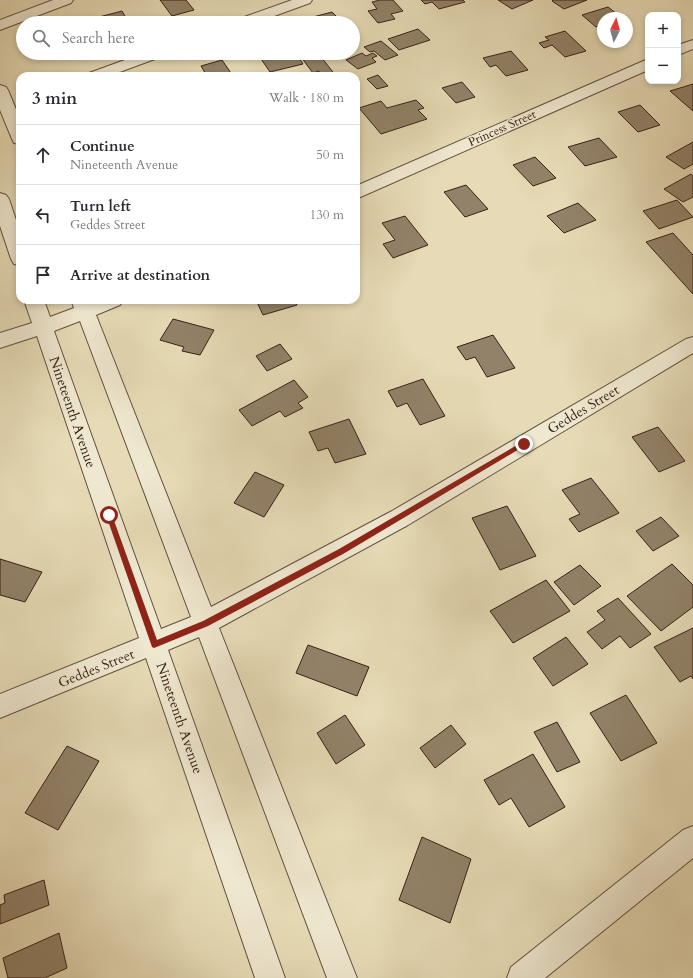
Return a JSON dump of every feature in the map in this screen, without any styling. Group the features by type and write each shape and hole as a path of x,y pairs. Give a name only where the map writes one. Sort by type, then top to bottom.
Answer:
{"street":[{"path":"23,16 66,0"},
{"path":"260,16 305,0"},
{"path":"0,26 16,19"},
{"path":"681,49 693,44"},
{"path":"105,72 139,60"},
{"name":"Princess Street","path":"360,191 645,65"},
{"path":"0,90 9,106 16,127"},
{"path":"0,199 16,247"},
{"name":"Nineteenth Avenue","path":"35,304 270,978"},
{"path":"0,340 43,327 84,306 342,978"},
{"name":"Geddes Street","path":"0,706 154,645 205,623 400,518 693,344"},
{"path":"522,978 693,840"}],"building":[{"path":"160,0 186,0 194,10 172,16"},
{"path":"380,0 393,0 403,11 391,14 395,19 378,23 368,11 377,9 372,2"},
{"path":"421,0 463,0 465,2 439,9 432,2 425,4"},
{"path":"498,0 533,0 512,9"},
{"path":"587,0 564,9 552,1"},
{"path":"608,7 614,12 597,12 596,27 582,15"},
{"path":"122,11 125,16 103,16"},
{"path":"332,12 336,16 317,16"},
{"path":"418,29 430,40 399,50 388,39"},
{"path":"565,31 586,51 565,57 552,45 544,48 539,43 549,40 545,37"},
{"path":"381,41 398,55 385,60 374,51 370,52 364,47"},
{"path":"511,51 528,70 506,76 496,65 490,67 483,58"},
{"path":"362,53 366,56 373,53 377,56 372,58 376,62 358,69 346,60 360,60 360,54"},
{"path":"222,60 230,72 205,72 201,66"},
{"path":"262,60 300,60 303,64 270,72"},
{"path":"303,60 323,60 333,72 319,71 312,72"},
{"path":"378,75 388,86 377,89 367,79"},
{"path":"462,82 475,97 456,103 442,88"},
{"path":"693,84 693,111 670,91"},
{"path":"416,100 424,108 418,110 427,119 381,134 360,109 360,108 381,101 387,108"},
{"path":"640,105 660,125 638,132 618,112"},
{"path":"599,138 617,157 585,166 568,147"},
{"path":"693,142 693,164 684,169 666,157"},
{"path":"535,157 556,178 533,186 513,165"},
{"path":"691,174 693,176 693,197 683,202 664,189"},
{"path":"466,185 488,209 465,217 444,192"},
{"path":"677,200 693,217 659,229 643,211"},
{"path":"578,203 596,220 564,233 547,216"},
{"path":"405,216 428,245 393,258 383,244 395,240 382,223"},
{"path":"673,233 693,255 693,294 646,242"},
{"path":"258,304 297,305 263,315"},
{"path":"173,319 214,330 200,355 182,351 184,347 160,340"},
{"path":"493,335 515,368 487,377 475,357 466,360 457,347"},
{"path":"280,344 292,359 267,371 256,356"},
{"path":"423,379 445,416 420,425 407,403 397,407 388,391"},
{"path":"294,380 308,397 298,403 303,408 285,417 280,411 252,426 239,410"},
{"path":"349,419 366,454 335,463 328,448 318,451 309,432"},
{"path":"658,427 685,461 659,472 632,437"},
{"path":"255,472 284,485 264,517 234,503"},
{"path":"591,478 619,513 579,532 569,519 580,514 562,490"},
{"path":"507,506 536,556 500,570 472,518"},
{"path":"661,517 679,536 653,551 636,531"},
{"path":"0,559 42,572 25,602 0,595"},
{"path":"672,564 693,585 693,607 661,631 627,596"},
{"path":"580,565 601,586 574,605 554,582"},
{"path":"546,580 570,611 513,643 490,611"},
{"path":"618,598 651,634 630,648 620,636 602,649 587,632 605,620 597,611"},
{"path":"693,628 693,679 691,676 680,682 654,647"},
{"path":"566,637 588,664 553,686 533,658"},
{"path":"308,645 369,667 357,696 296,673"},
{"path":"626,695 657,743 621,761 590,713"},
{"path":"345,715 365,745 336,764 317,733"},
{"path":"557,722 580,762 557,772 534,732"},
{"path":"451,725 466,744 435,768 420,748"},
{"path":"67,746 99,761 58,830 25,813"},
{"path":"533,754 565,807 529,827 511,798 499,805 484,780"},
{"path":"422,837 471,859 450,923 399,900"},
{"path":"44,880 49,905 0,924 0,905 5,903 4,895"},
{"path":"59,933 67,968 45,978 8,978 3,958"}],"route":[{"path":"109,515 154,645 205,623 341,551 400,518 524,444"}]}
